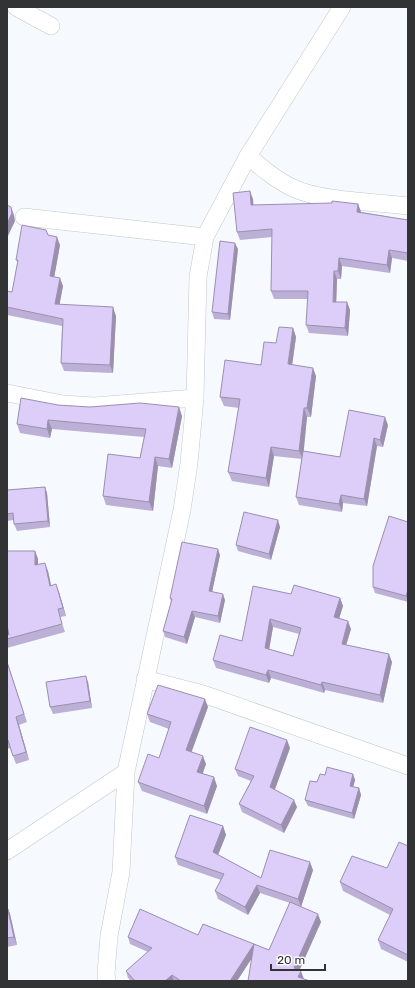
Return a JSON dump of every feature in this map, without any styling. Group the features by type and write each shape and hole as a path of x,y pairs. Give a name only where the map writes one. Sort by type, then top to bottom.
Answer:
{"street":[{"path":"16,7 51,26"},
{"path":"107,981 106,974 109,936 120,872 126,772 182,510 189,463 195,398 198,277 205,238 248,156 342,7"},
{"path":"248,156 272,176 294,189 319,196 408,206"},
{"path":"24,217 205,238"},
{"path":"7,393 63,404 94,406 195,398"},
{"path":"145,679 203,694 408,766"},
{"path":"7,851 126,772"}],"building":[{"path":"250,191 251,205 332,203 332,201 358,204 357,212 408,220 408,253 389,250 387,265 339,258 338,271 334,271 333,302 347,302 345,328 306,325 308,291 271,291 272,229 237,232 233,193"},
{"path":"7,205 11,207 12,213 7,224"},
{"path":"22,225 46,230 48,235 57,237 50,276 60,278 55,304 113,307 110,365 61,363 63,319 7,307 7,291 12,292 18,260 16,260"},
{"path":"220,241 235,243 228,314 212,312"},
{"path":"279,327 293,328 288,364 313,368 307,408 304,408 299,451 271,447 266,478 228,472 240,399 220,397 225,360 261,365 264,342 276,343"},
{"path":"21,398 58,405 90,407 140,403 179,407 169,459 155,457 149,502 103,496 108,454 140,458 146,429 48,420 47,429 17,424"},
{"path":"349,410 385,417 380,440 374,438 364,499 341,495 339,504 296,497 303,451 340,457"},
{"path":"45,487 48,521 14,524 13,513 7,514 7,490"},
{"path":"244,512 278,520 269,554 236,545"},
{"path":"389,516 408,522 408,590 406,596 373,587 373,566"},
{"path":"182,542 218,549 209,591 223,594 218,616 192,611 184,637 163,631 172,599 170,598"},
{"path":"7,551 35,551 35,565 45,563 50,586 56,584 63,608 58,609 62,624 7,639 7,632 9,635 7,625"},
{"path":"294,585 340,598 334,617 348,621 342,644 389,654 380,695 322,682 321,685 268,670 266,675 213,660 220,635 242,641 253,586 291,594","holes":["270,619 301,628 293,656 265,648"]},
{"path":"7,662 24,714 16,717 26,752 13,756 7,740"},
{"path":"86,676 90,701 50,707 46,682"},
{"path":"158,685 205,699 186,750 203,756 197,772 214,777 204,806 138,782 148,754 159,758 171,722 147,714"},
{"path":"250,727 287,740 270,787 294,800 281,825 239,804 254,776 235,769"},
{"path":"327,767 353,774 350,786 359,788 352,813 305,800 310,781 317,782 320,774 325,775"},
{"path":"190,815 223,826 213,852 261,878 270,850 310,862 298,899 257,885 245,907 215,891 224,874 175,857"},
{"path":"399,842 408,846 408,955 378,940 393,909 340,882 352,856 387,868"},
{"path":"290,902 318,914 294,968 301,971 298,977 310,981 248,981 254,944 269,950"},
{"path":"7,906 14,937 7,938"},
{"path":"140,909 198,935 203,924 254,944 230,981 181,981 172,975 165,981 135,981 126,971 152,948 128,937"}]}
